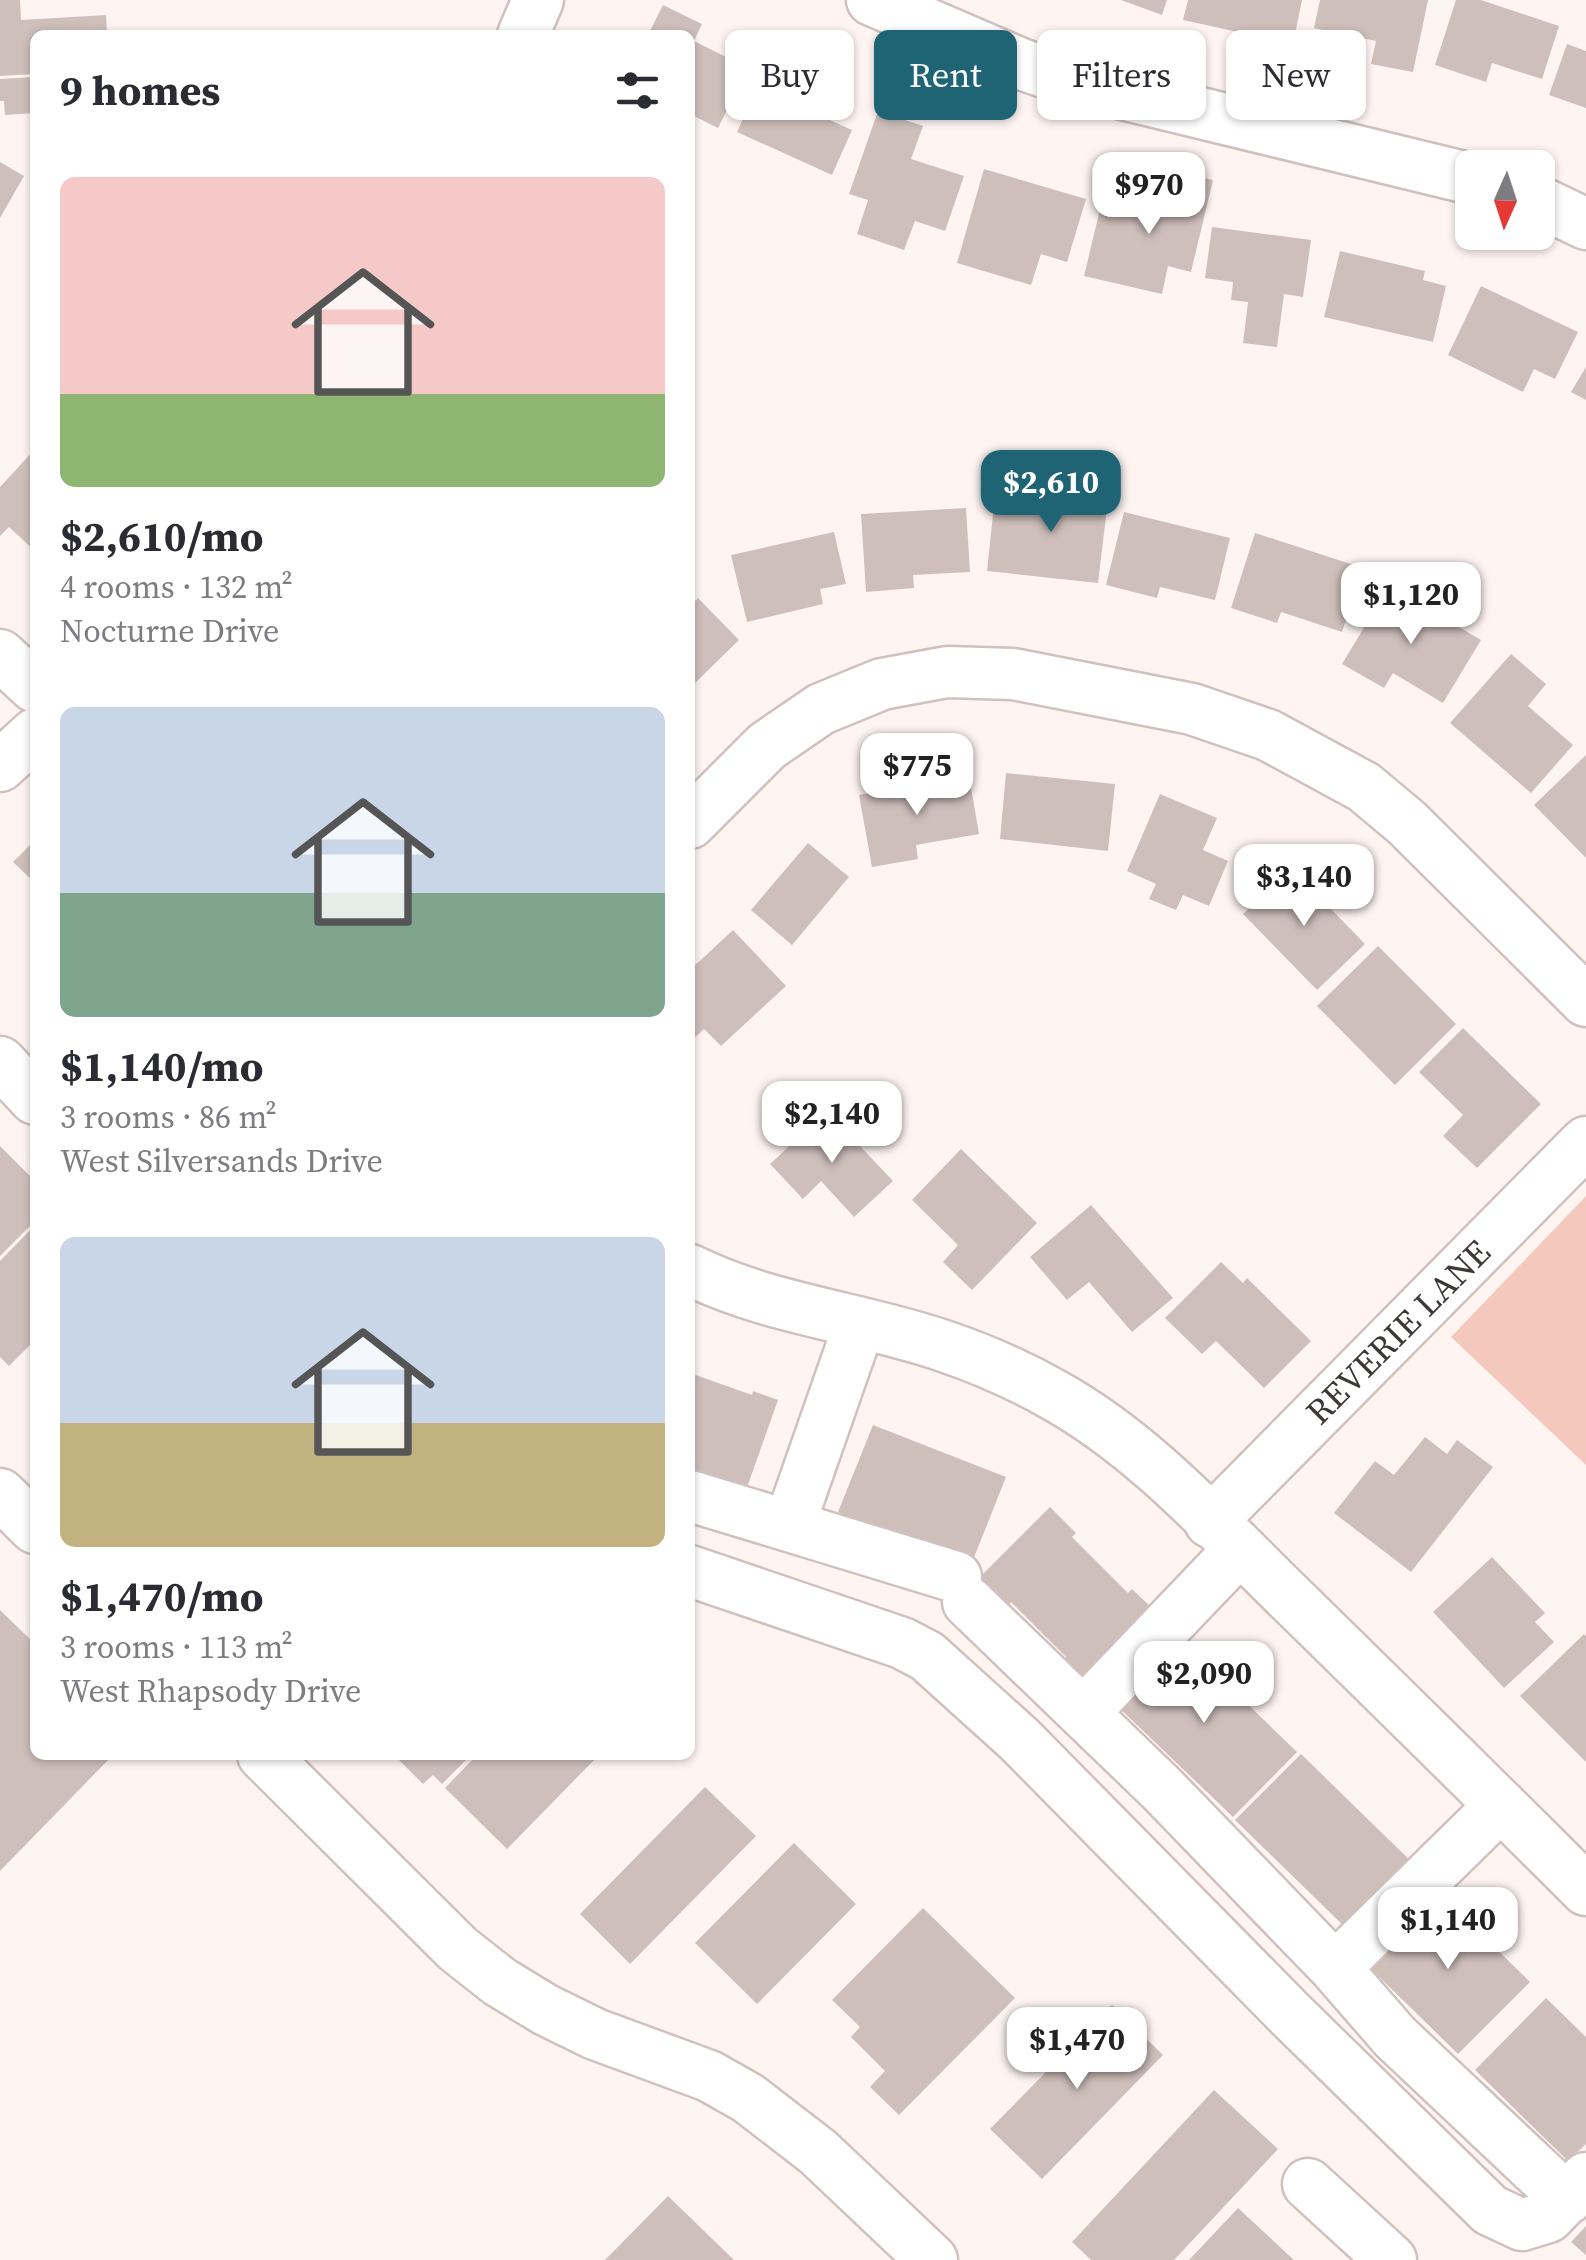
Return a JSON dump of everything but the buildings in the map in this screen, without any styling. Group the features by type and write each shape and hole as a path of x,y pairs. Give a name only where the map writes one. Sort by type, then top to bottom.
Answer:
{"street":[{"path":"525,30 538,0"},
{"path":"872,0 1021,64 1074,82 1455,176"},
{"path":"1555,209 1586,224"},
{"path":"0,656 30,683"},
{"path":"695,818 767,746 821,709 882,684 947,672 1012,674 1192,709 1268,734 1364,787 1406,823 1586,1001"},
{"path":"0,766 30,739"},
{"path":"0,1062 30,1093"},
{"name":"REVERIE LANE","path":"1084,1712 1225,1535 1586,1142"},
{"path":"695,1272 780,1306 957,1350 1056,1396 1134,1451 1225,1535 1586,1890"},
{"path":"789,1526 860,1323"},
{"path":"0,1494 30,1523"},
{"path":"695,1498 789,1526 962,1590 1335,1968 1395,2036 1576,2188 1548,2217 1522,2225 1490,2210 1020,1740 928,1656 902,1643 695,1573"},
{"path":"268,1760 458,1949 500,1982 595,2034 709,2076 748,2098 818,2152 932,2260"},
{"path":"1335,1968 1501,1804"},
{"path":"1308,2184 1391,2260"}],"shaded area":[{"path":"1586,1196 1586,1465 1451,1337"}]}
